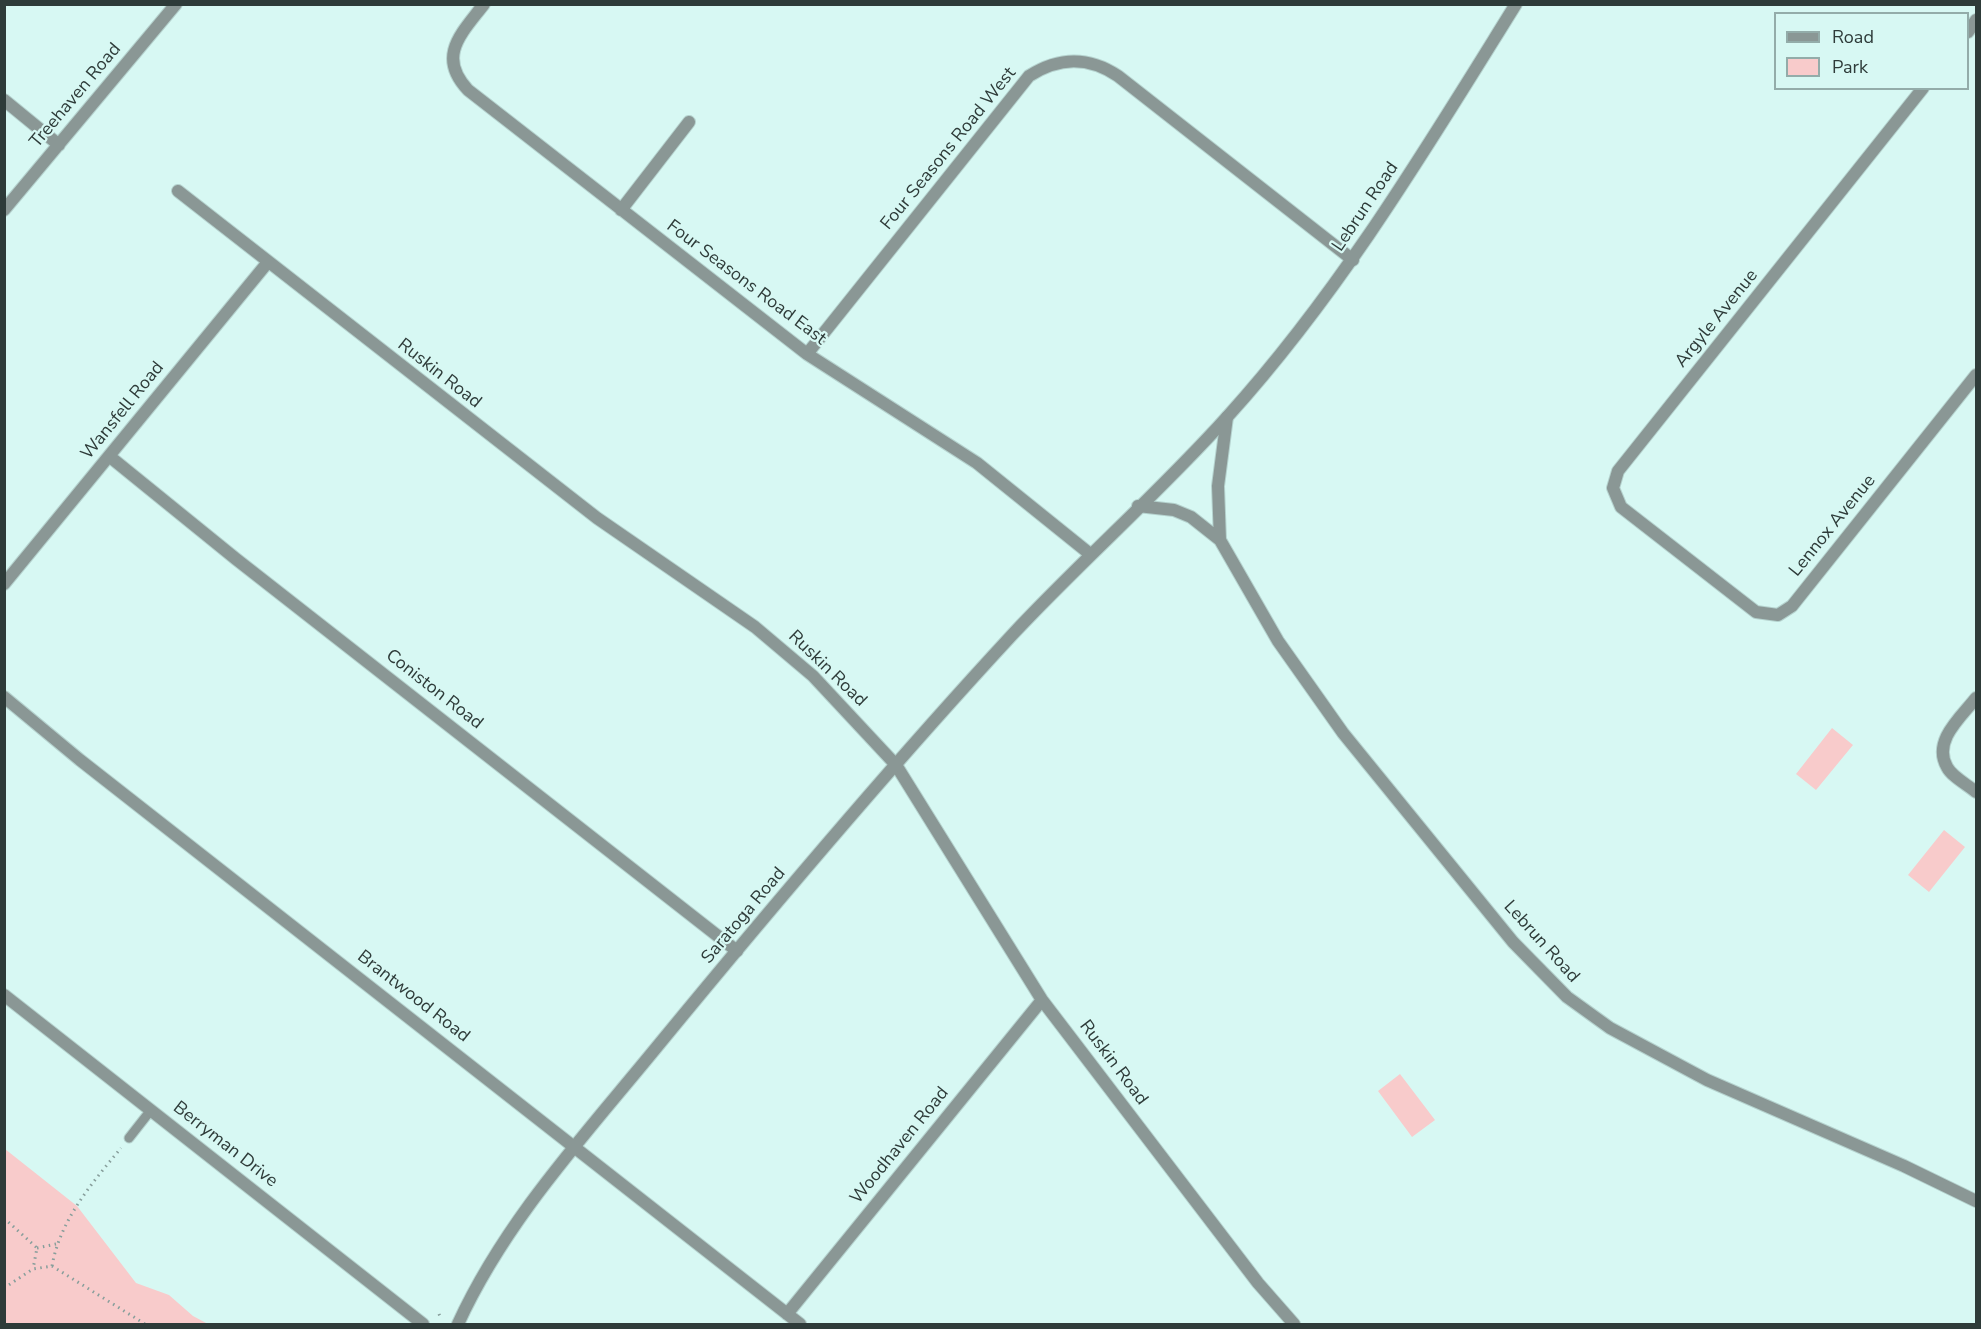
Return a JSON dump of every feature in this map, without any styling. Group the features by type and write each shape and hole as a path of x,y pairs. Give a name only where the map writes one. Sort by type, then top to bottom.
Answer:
{"street":[{"name":"Treehaven Road","path":"4,210 176,4"},
{"name":"Four Seasons Road East","path":"484,4 458,37 454,48 453,60 461,82 807,354 977,463 1090,554"},
{"name":"Lebrun Road","path":"1090,554 1227,417 1353,260 1399,192 1516,4"},
{"name":"Four Seasons Road West","path":"807,354 1029,76 1058,62 1092,63 1118,76 1353,260"},
{"name":"Argyle Avenue","path":"1692,563 1621,507 1613,488 1618,471 1921,90"},
{"path":"4,100 58,145"},
{"path":"621,210 689,122"},
{"name":"Ruskin Road","path":"178,191 597,518 755,627 813,676 896,765 1042,1000 1258,1283 1294,1324"},
{"name":"Wansfell Road","path":"4,584 268,262"},
{"name":"Lennox Avenue","path":"1692,563 1756,612 1778,615 1792,606 1977,375"},
{"name":"Lebrun Road","path":"1220,540 1218,486 1227,417"},
{"name":"Coniston Road","path":"109,456 236,559 737,951"},
{"name":"Lebrun Road","path":"1138,506 1174,510 1191,517 1220,540 1282,648 1343,733 1513,942 1567,997 1610,1028 1707,1080 1904,1166 1977,1201"},
{"name":"Saratoga Road","path":"458,1324 494,1252 575,1147 737,951 896,765 1012,634 1090,554"},
{"name":"Brantwood Road","path":"4,697 800,1324"},
{"path":"1977,698 1946,736 1942,752 1947,769 1977,792"},
{"name":"Berryman Drive","path":"4,995 423,1324"},
{"name":"Woodhaven Road","path":"787,1314 1042,1000"}],"lane":[{"path":"129,1138 151,1110"}],"path":[{"path":"52,1266 56,1244 83,1194 129,1138"},
{"path":"4,1218 37,1248"},
{"path":"37,1248 56,1244"},
{"path":"33,1269 37,1248"},
{"path":"4,1288 33,1269 52,1266 145,1324"},
{"path":"439,1314 441,1319"}],"green space":[{"path":"1832,728 1853,745 1816,790 1796,774"},
{"path":"1944,830 1965,847 1929,892 1908,875"},
{"path":"1400,1074 1435,1120 1412,1137 1378,1091"},
{"path":"5,1149 77,1206 136,1283 169,1295 193,1316 208,1324 5,1324"}]}
